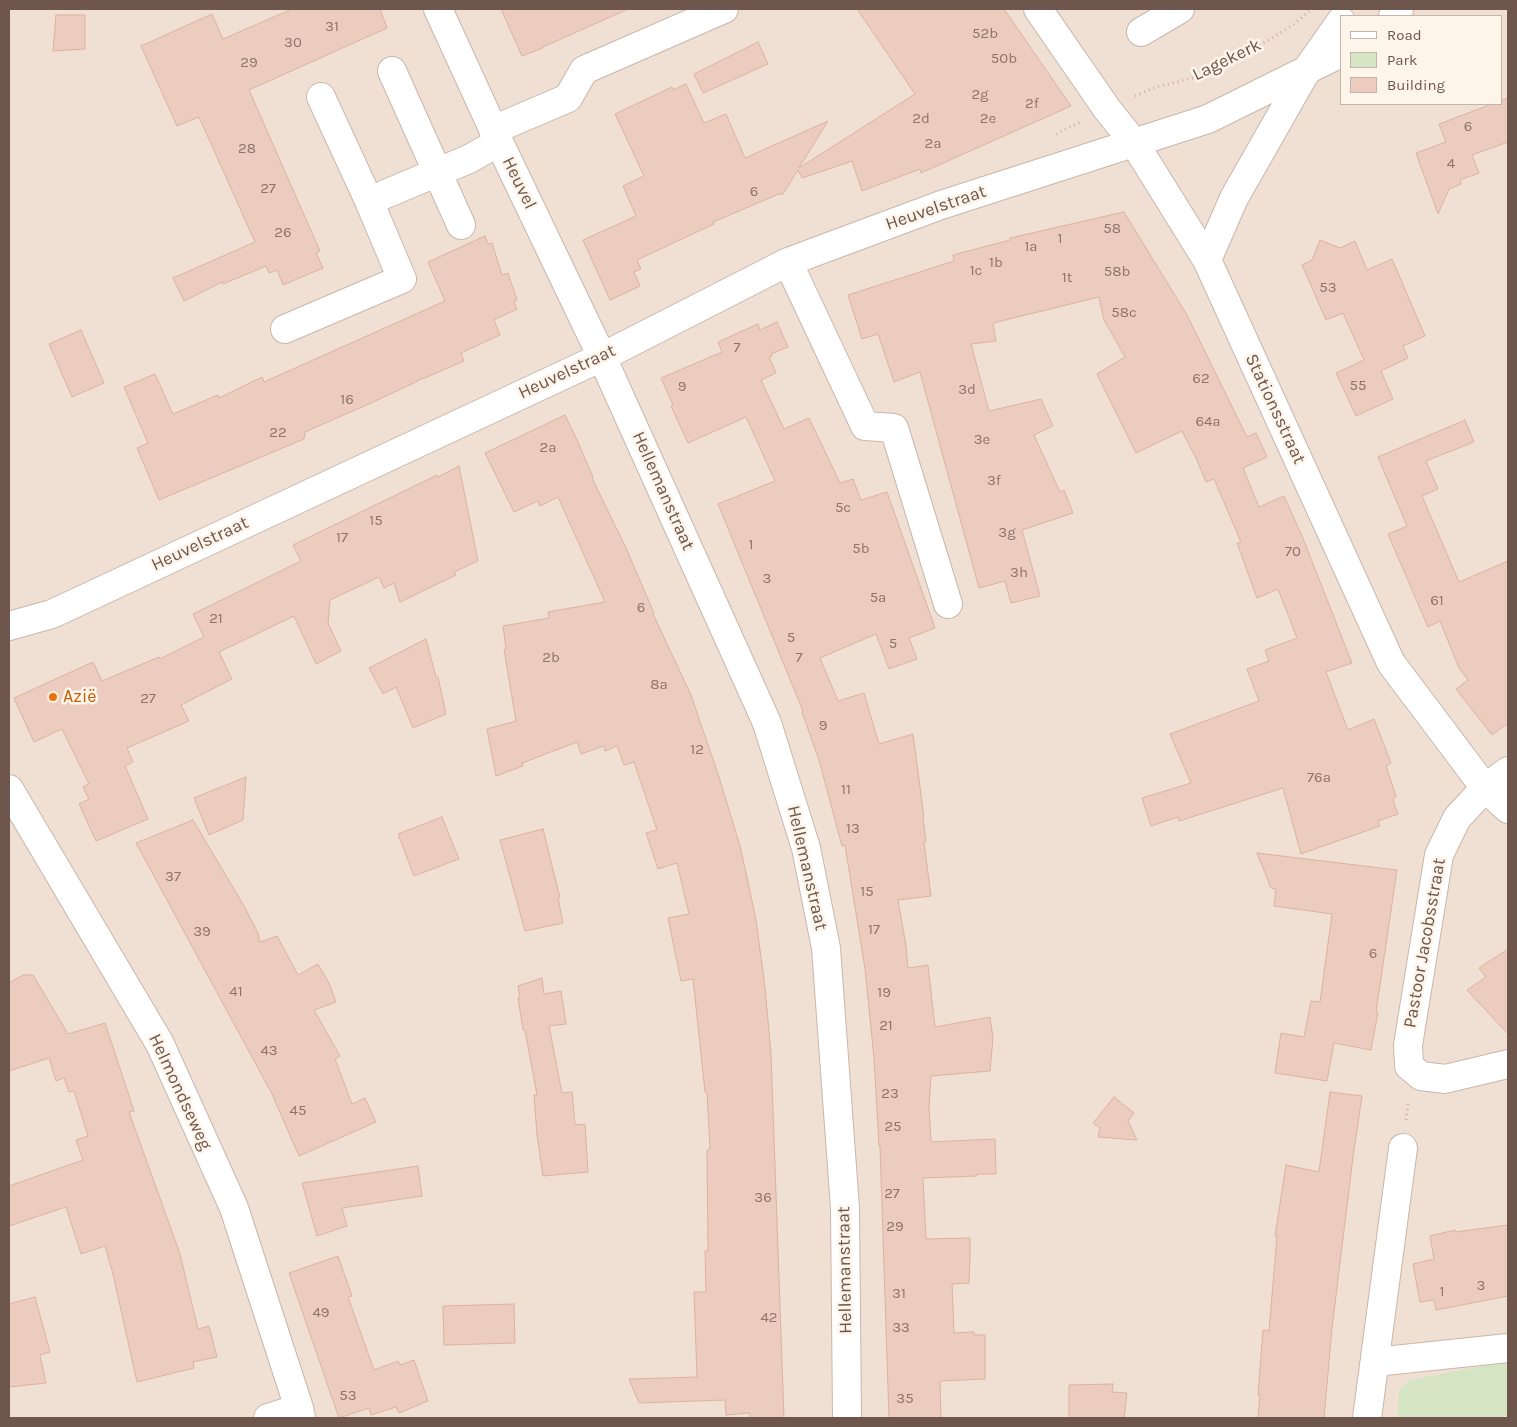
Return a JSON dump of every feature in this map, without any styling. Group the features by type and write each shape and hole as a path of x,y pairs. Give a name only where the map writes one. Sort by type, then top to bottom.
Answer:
{"street":[{"name":"Heuvel","path":"438,9 496,136 602,356"},
{"path":"369,201 469,159 496,136 568,98 584,70 724,9"},
{"name":"Stationsstraat","path":"1038,9 1107,109 1135,144 1207,260 1391,663 1486,788 1508,809"},
{"path":"1141,32 1180,9"},
{"path":"1207,260 1234,198 1308,68 1340,22"},
{"path":"1135,144 1208,119 1340,53"},
{"path":"392,70 461,225"},
{"path":"285,329 402,279 369,201 321,97"},
{"name":"Heuvelstraat","path":"9,626 52,614 602,356 788,262 941,205 1135,144"},
{"path":"788,262 866,426 894,428 948,604"},
{"name":"Hellemanstraat","path":"602,356 767,723 806,848 826,948 844,1198 847,1418"},
{"name":"Pastoor Jacobsstraat","path":"1421,1076 1409,1066 1408,1045 1439,855 1457,818 1486,788 1508,772"},
{"name":"Helmondseweg","path":"9,789 160,1044 234,1208 300,1413"},
{"path":"1421,1076 1446,1079 1508,1064"},
{"path":"1367,1418 1403,1148"},
{"path":"1375,1362 1508,1348"},
{"path":"268,1418 300,1413"}],"path":[{"name":"Lagekerk","path":"1107,109 1156,87 1201,76 1246,54 1294,25 1311,9"},
{"path":"1403,1148 1410,1094 1421,1076"}],"shaded area":[{"path":"9,9 1508,9 1508,1418 9,1418"}],"green space":[{"path":"1508,1361 1508,1418 1397,1418 1399,1390 1410,1380"}],"building":[{"path":"292,9 380,9 387,28 249,90 320,251 316,253 323,268 283,285 277,270 269,273 266,266 223,284 222,282 184,301 173,278 255,242 199,117 177,126 141,46 212,14 223,39"},
{"path":"501,9 628,9 522,56"},
{"path":"857,9 1004,9 1071,106 921,173 920,169 862,191 852,161 802,178 798,170 783,194 713,222 714,224 637,260 641,269 634,272 640,286 610,300 583,240 636,216 623,186 644,176 615,114 672,87 673,90 686,84 704,123 726,114 745,158 828,121 799,168 915,94"},
{"path":"56,15 85,15 85,49 53,51"},
{"path":"758,42 768,64 703,93 694,74"},
{"path":"1508,98 1508,142 1472,155 1479,173 1460,180 1461,184 1449,189 1438,214 1416,153 1446,142 1439,124 1489,105 1502,105 1502,101"},
{"path":"1124,212 1187,315 1247,437 1256,433 1267,457 1243,468 1259,507 1284,496 1302,536 1352,663 1326,672 1348,730 1374,719 1391,763 1386,766 1396,796 1393,800 1398,814 1378,821 1380,826 1301,854 1283,788 1179,821 1178,817 1151,826 1142,798 1191,783 1170,734 1259,701 1247,669 1269,661 1265,650 1297,638 1278,589 1257,598 1237,543 1241,542 1214,479 1206,482 1182,431 1136,453 1097,374 1125,357 1104,320 1099,297 993,323 996,341 971,344 989,411 1041,399 1053,426 1034,435 1060,492 1064,490 1073,513 1022,530 1040,596 1011,603 1005,581 979,588 920,372 894,382 878,334 862,339 848,295 954,261 953,255 1010,240 1010,238"},
{"path":"485,236 488,244 492,243 502,275 508,273 517,300 514,301 517,309 494,320 500,335 461,353 464,361 305,432 304,439 159,500 137,448 148,443 124,387 155,374 173,414 218,395 219,398 262,377 264,382 445,301 428,262"},
{"path":"1320,240 1340,248 1355,241 1367,270 1392,259 1425,336 1403,346 1408,358 1381,371 1393,399 1356,416 1336,373 1364,360 1343,313 1326,320 1302,265 1312,260"},
{"path":"777,322 788,347 771,354 772,356 769,357 776,373 761,380 784,429 809,418 840,483 853,479 861,500 887,492 935,628 909,638 917,659 889,669 876,634 820,658 838,701 864,693 879,744 913,734 924,817 926,841 924,842 931,896 898,900 908,968 928,965 935,1027 990,1017 993,1038 990,1071 931,1076 929,1107 931,1142 995,1139 996,1174 923,1178 926,1239 970,1238 969,1283 952,1284 954,1333 974,1332 974,1335 985,1335 985,1379 940,1381 941,1418 889,1418 880,1146 874,1058 865,969 845,845 842,846 819,760 803,711 718,504 775,481 746,417 688,443 671,406 673,405 661,378 722,352 718,342 758,324 760,330"},
{"path":"81,330 104,383 72,397 49,344"},
{"path":"565,415 691,695 719,777 740,846 748,882 756,920 765,987 771,1054 784,1418 750,1418 750,1413 726,1415 725,1400 639,1403 629,1379 697,1377 694,1292 706,1292 705,1251 708,1251 707,1150 710,1149 707,1092 705,1092 693,979 681,981 668,918 689,914 677,863 658,869 646,833 657,830 634,762 624,765 617,746 605,751 604,746 581,754 577,742 522,763 523,766 496,776 487,729 516,721 504,650 506,649 503,626 549,618 548,612 605,602 558,497 540,506 538,501 514,512 485,453"},
{"path":"1465,420 1474,442 1426,461 1438,489 1422,496 1459,582 1508,561 1508,723 1492,735 1456,689 1468,680 1459,668 1440,621 1428,627 1388,534 1407,526 1378,457"},
{"path":"459,466 478,561 454,572 456,575 400,602 394,583 384,588 379,577 330,600 328,623 341,651 316,664 294,616 219,652 232,679 181,705 189,721 127,748 133,762 125,766 148,819 96,841 79,804 89,799 83,787 89,784 62,729 34,742 14,698 93,662 102,681 159,657 160,659 204,637 193,614 301,561 293,545"},
{"path":"426,639 436,677 438,677 446,714 413,728 396,687 383,694 369,668"},
{"path":"246,777 243,820 209,835 194,798"},
{"path":"442,817 459,859 414,876 398,834"},
{"path":"193,820 244,906 258,933 260,942 277,936 298,975 318,964 329,983 336,1002 314,1010 340,1056 335,1059 352,1104 365,1098 376,1122 299,1156 272,1094 136,843"},
{"path":"543,829 560,898 558,898 563,923 525,931 500,840"},
{"path":"1257,853 1397,870 1371,1050 1334,1043 1327,1081 1275,1073 1281,1033 1304,1037 1311,1001 1320,1002 1332,914 1274,906 1276,889 1271,888"},
{"path":"1508,949 1508,1034 1467,990 1486,977 1479,968"},
{"path":"23,975 33,975 68,1034 105,1023 134,1111 129,1112 180,1254 198,1329 209,1326 217,1357 193,1362 194,1368 137,1382 105,1246 81,1254 66,1207 9,1226 9,1186 83,1160 76,1140 88,1136 74,1091 69,1092 64,1078 56,1081 49,1058 9,1071 9,983"},
{"path":"542,978 544,994 561,991 566,1024 549,1026 562,1093 572,1092 575,1125 585,1124 588,1172 543,1176 534,1095 537,1095 518,998 520,998 518,986"},
{"path":"1330,1092 1362,1096 1332,1328 1324,1418 1258,1418 1263,1330 1269,1331 1277,1236 1275,1236 1286,1165 1319,1172"},
{"path":"1114,1097 1134,1113 1128,1121 1137,1140 1098,1137 1100,1128 1093,1123"},
{"path":"418,1166 422,1196 342,1208 347,1226 317,1236 302,1183"},
{"path":"1508,1225 1508,1296 1436,1310 1434,1300 1420,1302 1413,1264 1434,1259 1430,1236 1455,1230 1455,1232"},
{"path":"338,1256 352,1296 348,1297 374,1370 398,1361 400,1365 414,1360 428,1401 399,1413 396,1407 371,1415 369,1408 339,1418 289,1273"},
{"path":"35,1297 50,1352 40,1355 46,1383 9,1387 9,1304"},
{"path":"514,1304 515,1343 444,1345 443,1306"},
{"path":"1113,1384 1112,1392 1127,1393 1124,1418 1069,1418 1069,1385"}],"place":[{"name":"Azië","path":"53,697"}]}
